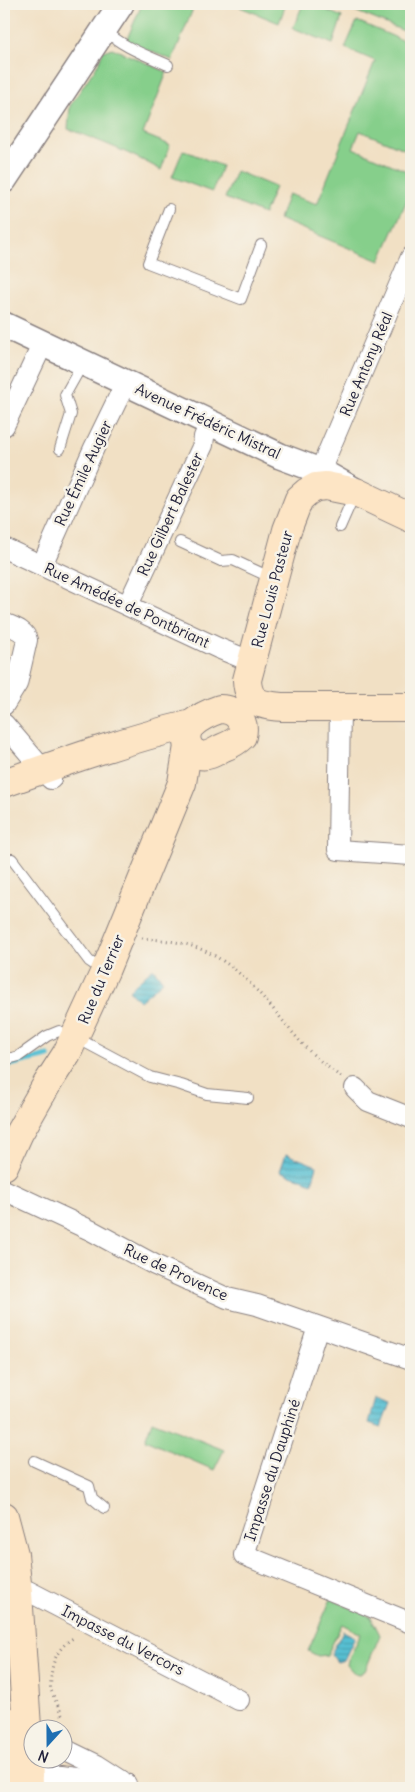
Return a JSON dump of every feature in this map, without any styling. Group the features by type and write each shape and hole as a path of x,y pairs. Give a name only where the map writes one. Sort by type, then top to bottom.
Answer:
{"main road":[{"path":"299,499 316,487 336,487 356,492"},
{"name":"Avenue Frédéric Mistral","path":"356,492 411,518"},
{"name":"Rue Louis Pasteur","path":"194,742 250,670 273,578 287,530 299,499"},
{"path":"250,670 251,697 265,705 282,707 411,707"},
{"path":"243,731 282,707"},
{"path":"4,783 47,774 154,742 166,740 235,742 242,736 241,721 238,716 226,709 220,709"},
{"name":"Rue du Terrier","path":"4,1166 18,1133 76,1037 182,783 194,742"},
{"path":"4,796 47,774"},
{"path":"4,1516 14,1554 11,1595 27,1720"},
{"path":"4,1720 23,1780"}],"street":[{"path":"5,177 121,4"},
{"name":"Rue Antony Réal","path":"320,471 411,256"},
{"name":"Avenue Frédéric Mistral","path":"4,325 280,456 320,471 356,492"},
{"path":"4,426 43,343"},
{"name":"Rue Émile Augier","path":"42,566 94,448 126,382"},
{"name":"Rue Gilbert Balester","path":"128,605 203,445 210,422"},
{"name":"Rue Louis Pasteur","path":"280,456 297,473 299,499"},
{"name":"Rue Amédée de Pontbriant","path":"4,548 240,657 250,670"},
{"path":"4,623 22,632 27,640 17,684 4,705"},
{"path":"340,707 338,850 411,855"},
{"path":"4,724 47,774"},
{"path":"355,1088 368,1101 411,1118"},
{"name":"Rue de Provence","path":"4,1190 92,1231 155,1265 227,1298 257,1305 411,1359"},
{"name":"Impasse du Dauphiné","path":"318,1327 244,1555 411,1623"},
{"name":"Impasse du Vercors","path":"11,1595 28,1591 239,1700"},
{"path":"72,1753 97,1765 130,1786"},
{"path":"23,1780 130,1786"}],"lane":[{"path":"105,30 113,38 125,45 168,65"},
{"path":"169,209 148,263 241,298 261,245"},
{"path":"60,449 71,414 66,395 83,362"},
{"path":"340,527 356,492"},
{"path":"180,542 221,561 232,560 273,578"},
{"path":"12,859 89,961 105,971"},
{"path":"4,1060 19,1056 47,1036 59,1031 76,1037 150,1077 207,1094 248,1098"},
{"path":"34,1461 89,1486 92,1498 104,1508"}],"path":[{"path":"139,938 194,947 215,956 235,968 267,1001 299,1041 320,1062 355,1088"},
{"path":"62,1715 50,1689 54,1661 59,1650 68,1641 75,1636 84,1637"}],"green space":[{"path":"142,4 195,4 172,60 126,41"},
{"path":"242,4 286,4 279,23 240,7"},
{"path":"303,4 312,4 342,17 333,44 293,28"},
{"path":"338,4 411,4 411,34"},
{"path":"357,21 411,44 411,152 360,131 353,148 411,173 411,191 380,261 279,219 288,194 317,204 375,61 345,48"},
{"path":"112,48 167,72 143,134 170,145 161,170 127,153 68,129 70,106 98,64 103,51"},
{"path":"183,150 222,166 212,192 172,177"},
{"path":"236,171 275,187 264,214 225,198"},
{"path":"152,1421 224,1450 214,1470 145,1440"},
{"path":"331,1599 371,1617 380,1635 365,1671 360,1674 354,1673 347,1665 361,1634 342,1624 327,1655 318,1656 308,1651"}],"water":[{"path":"152,969 163,981 140,1001 129,990"},
{"path":"286,1154 317,1166 312,1183 280,1171"},
{"path":"376,1398 390,1403 381,1427 369,1423"},
{"path":"343,1631 355,1637 344,1660 337,1662 331,1654"}],"waterway":[{"path":"4,1066 48,1056"}]}
